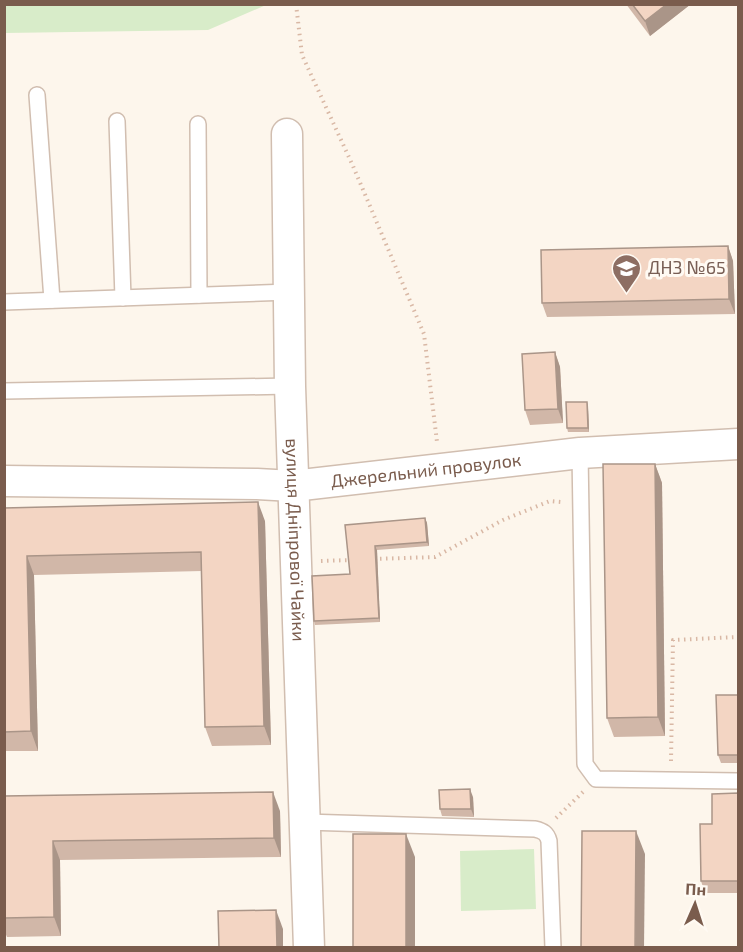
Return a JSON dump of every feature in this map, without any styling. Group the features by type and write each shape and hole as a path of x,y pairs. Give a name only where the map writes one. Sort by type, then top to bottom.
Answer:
{"street":[{"name":"вулиця Дніпрової Чайки","path":"287,134 290,386 309,948"},
{"name":"Джерельний провулок","path":"4,481 257,483 294,486 580,453 738,444"}],"lane":[{"path":"37,96 52,300"},
{"path":"117,121 123,298"},
{"path":"198,124 199,295"},
{"path":"4,302 290,292"},
{"path":"4,391 290,386"},
{"path":"580,453 585,764 596,779 738,781"},
{"path":"305,822 542,831 547,835 549,841 553,948"}],"path":[{"path":"296,4 302,55 424,334 442,469"},
{"path":"365,560 435,557 503,520 550,501 581,503"},
{"path":"296,562 354,560"},
{"path":"671,780 673,640 738,637"},
{"path":"542,831 596,779"}],"green space":[{"path":"4,5 266,5 208,30 5,33"},
{"path":"534,849 536,909 461,911 460,851"}],"building":[{"path":"632,4 667,4 645,21"},
{"path":"728,246 729,299 542,303 541,250"},
{"path":"555,352 558,409 525,410 522,354"},
{"path":"566,402 587,402 588,428 567,428"},
{"path":"603,464 655,464 658,717 607,718"},
{"path":"258,502 264,726 205,727 201,552 27,556 31,731 4,732 4,508"},
{"path":"425,518 427,542 375,546 379,618 314,621 312,576 350,574 345,525"},
{"path":"716,695 738,695 738,755 718,755"},
{"path":"470,789 471,809 440,809 439,790"},
{"path":"273,792 274,838 53,841 54,917 4,918 4,796"},
{"path":"738,793 738,881 701,881 700,824 712,824 712,794"},
{"path":"582,831 636,831 635,948 581,948"},
{"path":"353,834 406,834 406,948 353,948"},
{"path":"276,910 277,948 219,948 218,911"}],"place":[{"name":"ДНЗ №65","path":"627,294"}]}
